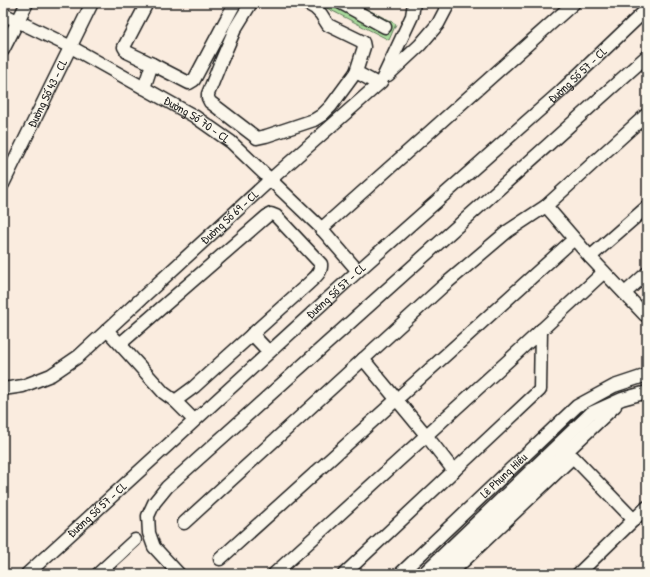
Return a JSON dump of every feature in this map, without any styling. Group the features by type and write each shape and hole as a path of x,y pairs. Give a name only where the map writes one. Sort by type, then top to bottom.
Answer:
{"street":[{"path":"3,50 27,3"},
{"name":"Đường Số 43 - CL","path":"3,184 92,3"},
{"path":"147,3 124,47 127,52 189,83 194,80 235,3"},
{"path":"251,3 235,29 208,94 208,98 210,102 257,138 314,120 322,115 331,106 356,72 364,48 363,42 328,25 321,14 315,8 306,3"},
{"path":"341,3 385,27"},
{"name":"Đường Số 69 - CL","path":"3,389 23,386 51,375 79,356 270,180 379,83 412,16 414,3"},
{"path":"356,72 379,83 420,45 438,24 449,3"},
{"path":"322,229 574,3"},
{"name":"Đường Số 57 - CL","path":"27,574 358,270 560,92 647,9"},
{"name":"Đường Số 70 - CL","path":"3,14 71,47 194,116 231,142 322,229 358,270"},
{"path":"179,574 154,547 149,533 148,516 154,503 166,487 647,56"},
{"path":"144,88 152,64"},
{"path":"184,523 442,287 508,232 546,206 647,114"},
{"path":"546,206 604,272 645,315 647,314"},
{"path":"590,257 647,207"},
{"path":"120,344 267,216 271,214 276,216 321,264 319,273 194,387 175,401"},
{"path":"220,559 574,239"},
{"path":"274,574 604,272"},
{"path":"625,293 647,273"},
{"path":"108,330 164,393 175,401 194,420"},
{"path":"344,574 540,390 541,330"},
{"path":"252,334 269,352"},
{"path":"363,359 454,471"},
{"name":"Lê Phụng Hiểu","path":"400,574 577,406 614,386 647,375"},
{"name":"Lê Phụng Hiểu","path":"408,574 581,410 614,386"},
{"name":"Lê Phụng Hiểu","path":"423,574 591,413 622,399 647,392"},
{"name":"Lê Phụng Hiểu","path":"437,574 622,399"},
{"path":"450,574 572,457 634,520"},
{"path":"578,574 647,507"},
{"path":"98,574 135,540"}],"green space":[{"path":"317,3 355,3 396,24 389,40"}]}
